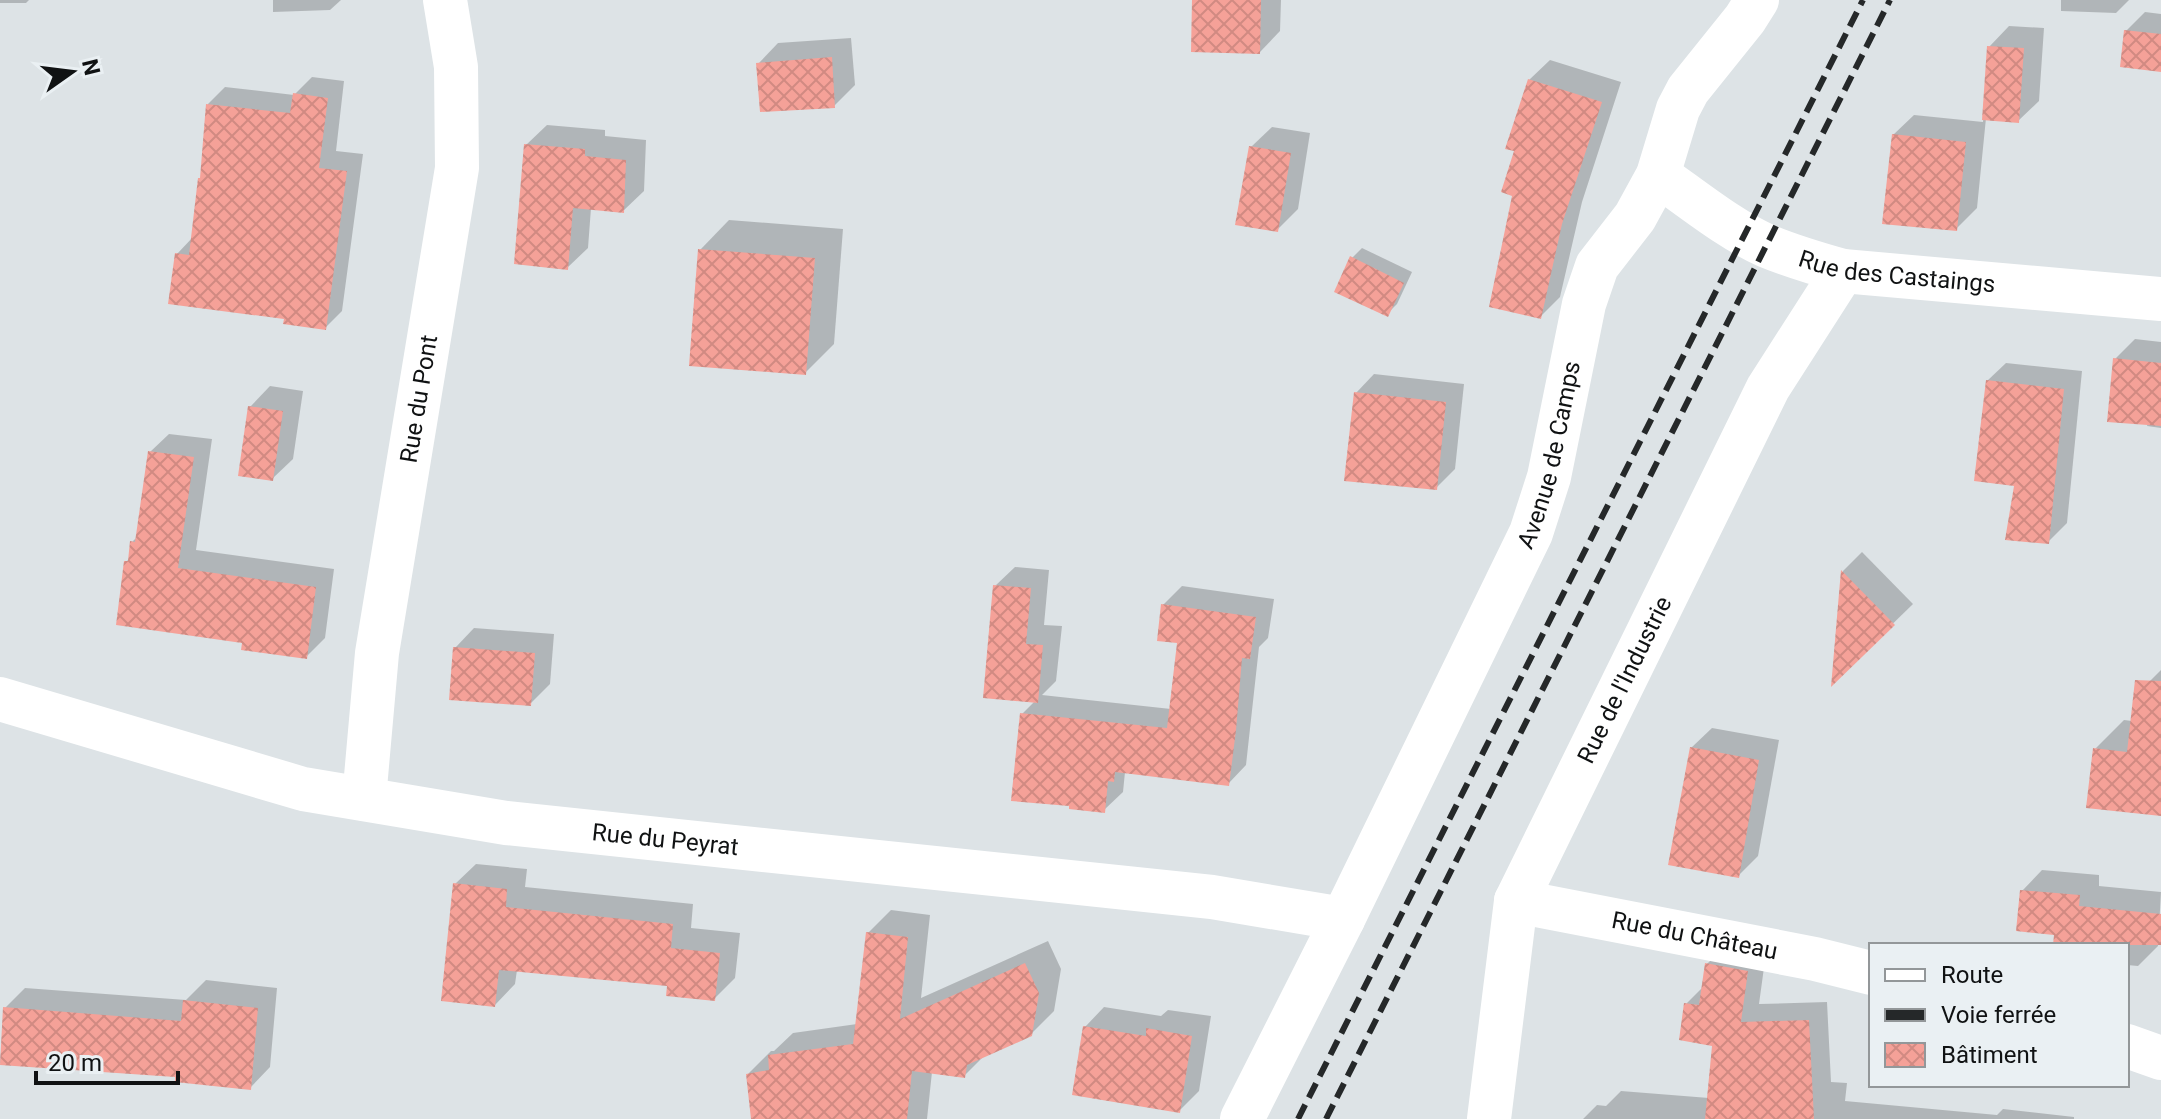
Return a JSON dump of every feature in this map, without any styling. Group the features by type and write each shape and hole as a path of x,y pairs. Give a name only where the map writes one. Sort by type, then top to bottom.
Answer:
{"street":[{"name":"Rue du Pont","path":"364,799 377,653 457,168 456,67 445,0"},
{"name":"Avenue de Camps","path":"1242,1119 1531,533 1549,477 1584,304 1597,266 1635,217 1658,175 1678,109 1688,90 1757,0"},
{"name":"Rue des Castaings","path":"1658,175 1766,246 1843,271 2161,299"},
{"name":"Rue de l'Industrie","path":"1489,1119 1516,901 1768,388 1843,271"},
{"name":"Rue du Peyrat","path":"0,699 303,789 506,823 1212,897 1343,919"},
{"name":"Rue du Château","path":"1516,901 1800,956 1869,973"},
{"path":"2129,1047 2161,1058"}],"building":[{"path":"1192,0 1261,0 1260,54 1191,52"},
{"path":"2124,30 2161,34 2161,72 2120,67"},
{"path":"1987,46 2024,48 2019,123 1982,120"},
{"path":"832,57 835,108 760,112 756,63"},
{"path":"1528,79 1602,102 1562,224 1541,319 1489,307 1512,196 1501,192 1514,151 1505,149"},
{"path":"293,93 328,98 319,168 347,171 326,330 283,324 284,319 168,304 175,253 189,255 206,104 290,113"},
{"path":"1892,134 1966,142 1957,231 1882,224"},
{"path":"524,144 585,149 585,156 626,160 624,213 573,208 568,270 514,264"},
{"path":"1249,146 1291,153 1278,232 1235,225"},
{"path":"698,249 815,258 806,375 689,366"},
{"path":"1350,256 1404,283 1388,317 1334,292"},
{"path":"2113,358 2161,363 2161,426 2107,422"},
{"path":"1986,380 2064,389 2049,544 2005,540 2014,486 1974,481"},
{"path":"1354,392 1446,402 1437,490 1344,481"},
{"path":"248,406 283,411 273,481 238,476"},
{"path":"148,451 194,457 178,568 316,587 307,659 241,650 242,643 116,625 124,561 128,561 130,541 135,542"},
{"path":"1841,570 1895,625 1831,687"},
{"path":"993,585 1031,588 1026,644 1043,645 1038,703 983,698"},
{"path":"1161,604 1256,617 1250,659 1242,658 1229,786 1115,772 1114,782 1108,781 1105,813 1011,801 1020,713 1167,728 1177,643 1157,641"},
{"path":"453,647 535,653 531,706 449,700"},
{"path":"2135,680 2161,681 2161,816 2086,808 2093,748 2127,752"},
{"path":"1690,747 1759,760 1739,878 1668,865"},
{"path":"453,883 507,889 506,907 673,924 671,948 720,953 715,1001 666,996 667,986 499,970 495,1007 441,1001"},
{"path":"2020,890 2080,895 2079,906 2161,914 2161,945 2053,943 2054,935 2016,931"},
{"path":"866,932 908,937 900,1019 1025,963 1039,993 1032,1036 967,1065 965,1078 912,1071 907,1119 751,1119 746,1074 769,1070 768,1055 853,1044"},
{"path":"1705,963 1748,971 1741,1022 1809,1020 1814,1119 1705,1119 1712,1046 1679,1040 1684,1003 1699,1005"},
{"path":"183,1000 258,1008 251,1090 175,1082 175,1077 0,1065 3,1007 181,1021"},
{"path":"1083,1026 1146,1036 1146,1028 1192,1036 1180,1113 1072,1095"}],"railway":[{"path":"1298,1119 1863,0"},
{"path":"1326,1119 1890,0"}]}
